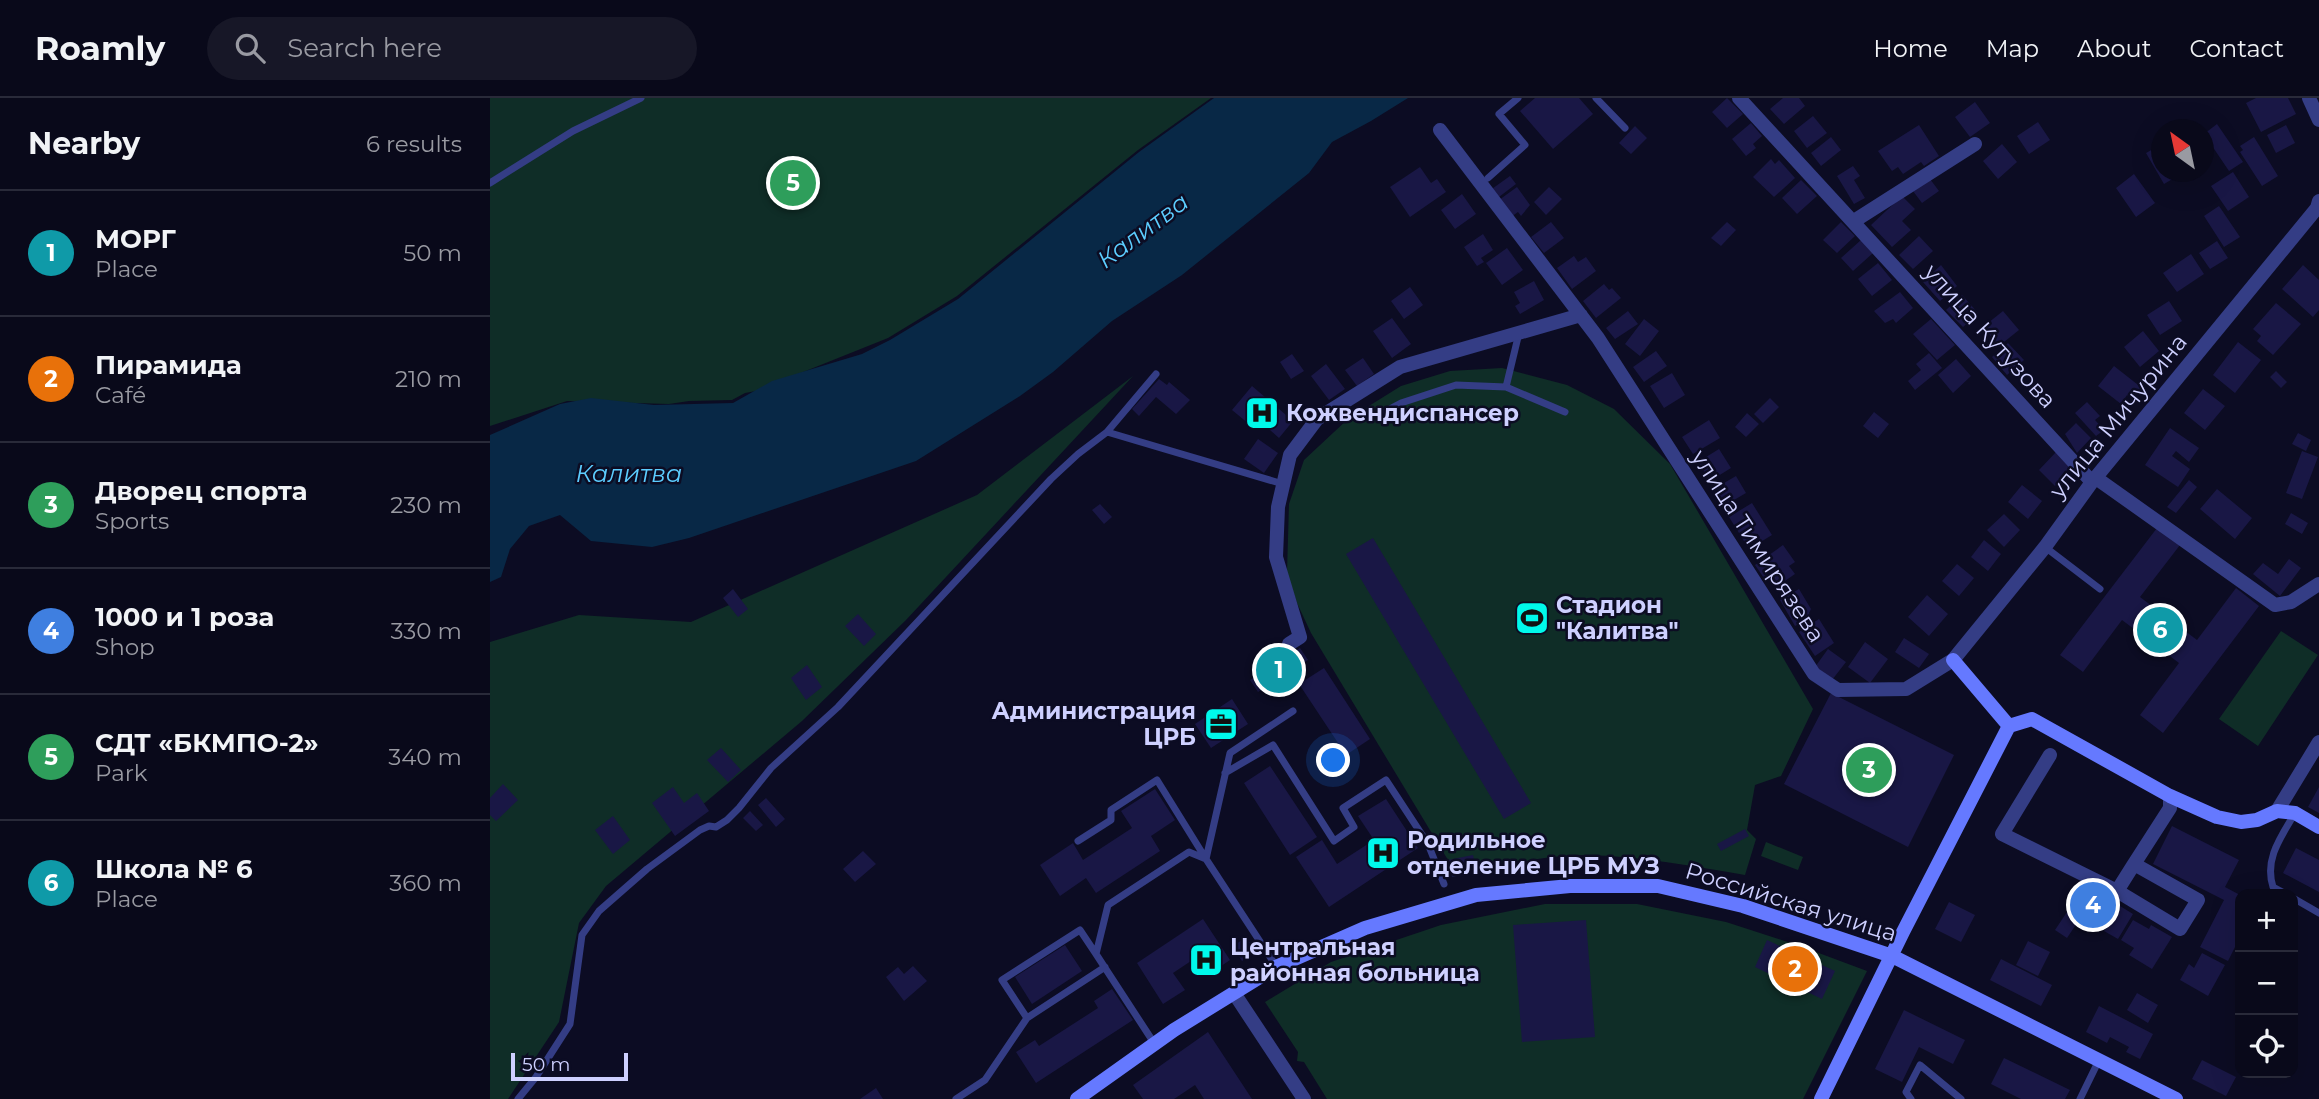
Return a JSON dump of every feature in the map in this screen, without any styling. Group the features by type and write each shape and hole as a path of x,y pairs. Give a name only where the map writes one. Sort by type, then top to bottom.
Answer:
{"street":[{"name":"улица Кутузова","path":"1739,98 2094,480 2275,606 2291,602 2319,584"},
{"path":"2309,98 2319,120"},
{"name":"улица Тимирязева","path":"1440,130 1605,349 1814,674 1838,690 1906,689 1953,660"},
{"path":"1854,221 1975,144"},
{"name":"улица Мичурина","path":"1953,660 2045,547 2094,480 2317,208 2319,201"},
{"path":"1289,644 1300,637 1276,557 1278,507 1290,455 1317,419 1400,367 1581,315"},
{"path":"1953,660 2009,726"},
{"path":"1821,1099 2009,726 2032,719 2169,796 2217,817 2241,822 2257,820 2277,811 2295,813 2319,827"},
{"path":"2277,811 2319,743"},
{"path":"2050,755 2002,834 2118,891 2180,929 2198,900 2134,864"},
{"path":"2118,891 2170,808 2169,796"},
{"name":"Российская улица","path":"1077,1099 1155,1044 1276,967 1365,928 1476,895 1570,886 1658,886 1743,906 1892,956 2176,1099"},
{"path":"1234,993 1304,1099"}],"lane":[{"path":"490,183 573,131 641,98"},
{"path":"1488,178 1525,145 1499,114 1518,98"},
{"path":"1596,98 1625,128"},
{"path":"1506,387 1519,332"},
{"path":"518,1099 536,1077 570,1024 582,935 599,911 647,869 700,830 709,825 716,827 727,820 771,768 838,707 1051,479 1107,432 1156,374"},
{"path":"1385,411 1401,403 1456,386 1506,387 1565,412"},
{"path":"1107,432 1283,484"},
{"path":"2045,547 2100,589"},
{"path":"1206,859 1230,753 1293,711"},
{"path":"1226,773 1273,745 1334,841 1354,827 1343,808 1386,780 1428,844 1444,884"},
{"path":"1078,841 1111,820 1111,810 1157,780 1276,967"},
{"path":"2277,889 2273,887 2269,873 2273,850 2295,813"},
{"path":"1096,954 1108,905 1189,852 1206,859"},
{"path":"2298,901 2319,913"},
{"path":"1027,1018 1002,980 1080,930 1155,1044"},
{"path":"956,1099 985,1080 1027,1018 1105,967"},
{"path":"2080,1099 2099,1060"},
{"path":"1911,1099 1906,1092 1920,1065 1961,1099"}],"green space":[{"path":"490,98 1211,98 1138,150 957,296 888,338 732,400 669,404 567,401 490,426"},
{"name":"Стадион \"Калитва\"","path":"1502,368 1567,385 1614,409 1670,464 1813,709 1781,776 1755,785 1747,830 1756,839 1745,875 1645,859 1585,855 1534,860 1452,877 1448,860 1311,633 1287,573 1289,504 1304,460 1348,419 1401,386 1450,371"},
{"path":"1133,376 906,620 802,721 606,886 579,923 559,1022 508,1099 490,1099 490,642 579,615 691,622 977,495"},
{"path":"2281,631 2318,655 2258,746 2219,719"},
{"path":"1766,842 1803,857 1798,870 1761,856"},
{"path":"1545,904 1637,904 1726,922 1867,971 1803,1099 1327,1099 1304,1062 1297,1061 1298,1052 1265,1002 1331,962 1441,925"}],"water":[{"name":"Калитва","path":"1214,98 1408,98 1332,142 1309,173 1182,275 1112,321 1053,372 1020,396 916,461 689,538 652,547 591,541 560,515 529,526 510,549 501,577 490,582 490,435 560,404 591,398 654,405 733,403 772,381 862,354 958,299 1139,152"}],"building":[{"path":"1535,98 1579,98 1593,114 1553,149 1520,111"},
{"path":"1727,98 1743,114 1727,128 1712,112"},
{"path":"1783,98 1799,98 1805,106 1784,124 1770,109"},
{"path":"2256,98 2288,98 2296,114 2261,132 2246,103"},
{"path":"1975,102 1990,123 1970,137 1955,117"},
{"path":"1813,116 1827,133 1807,148 1794,131"},
{"path":"2038,122 2050,140 2029,154 2017,136"},
{"path":"1751,123 1762,136 1753,144 1756,148 1746,156 1732,139"},
{"path":"2217,124 2243,162 2229,171 2214,149 2214,126"},
{"path":"1919,125 1939,156 1924,166 1921,162 1903,174 1898,167 1892,171 1878,151"},
{"path":"2286,125 2295,143 2276,153 2267,135"},
{"path":"1635,126 1647,138 1631,154 1619,143"},
{"path":"1831,137 1841,150 1821,166 1811,153"},
{"path":"2254,137 2278,176 2262,186 2240,152 2243,150 2240,146"},
{"path":"2002,144 2017,162 1998,179 1983,161"},
{"path":"1771,159 1775,164 1779,160 1795,178 1774,197 1753,177"},
{"path":"1853,166 1860,176 1854,180 1865,198 1854,204 1837,176"},
{"path":"1420,167 1431,183 1437,179 1446,192 1410,217 1390,187"},
{"path":"2233,172 2249,197 2228,211 2211,186"},
{"path":"2134,174 2155,203 2136,217 2116,188"},
{"path":"1510,176 1516,184 1495,200 1489,191"},
{"path":"1930,179 1939,191 1922,203 1913,191"},
{"path":"1801,180 1817,196 1797,214 1782,198"},
{"path":"1517,187 1530,205 1521,216 1518,212 1511,217 1499,200"},
{"path":"1549,187 1562,199 1546,215 1534,202"},
{"path":"1462,194 1476,214 1455,229 1441,210"},
{"path":"1902,196 1915,209 1902,221 1911,230 1892,247 1871,225"},
{"path":"2219,206 2240,237 2224,247 2204,216"},
{"path":"1551,222 1564,238 1544,253 1531,237"},
{"path":"1727,222 1736,230 1721,246 1711,238"},
{"path":"1841,222 1855,236 1837,253 1823,240"},
{"path":"1483,234 1493,250 1481,258 1484,262 1477,266 1464,247"},
{"path":"1919,236 1933,251 1913,269 1899,255"},
{"path":"1861,240 1873,253 1853,271 1841,258"},
{"path":"2217,241 2228,258 2210,269 2199,253"},
{"path":"1507,248 1523,270 1502,285 1486,263"},
{"path":"2191,254 2204,274 2177,292 2163,273"},
{"path":"1574,256 1578,262 1586,257 1596,271 1572,289 1557,268"},
{"path":"1878,263 1892,280 1872,296 1858,279"},
{"path":"1941,265 1957,286 1940,301 1923,282"},
{"path":"2303,265 2319,280 2319,310 2313,317 2282,289"},
{"path":"1534,281 1544,300 1520,314 1515,306 1520,303 1514,292"},
{"path":"1604,284 1621,298 1596,318 1583,301"},
{"path":"1410,287 1423,305 1404,319 1391,301"},
{"path":"1900,292 1913,308 1896,323 1893,319 1885,323 1874,311"},
{"path":"1962,295 1978,313 1963,327 1946,310"},
{"path":"2169,301 2182,321 2160,335 2147,315"},
{"path":"2276,303 2301,324 2273,355 2257,341 2261,336 2253,329"},
{"path":"1628,311 1638,324 1615,339 1606,328"},
{"path":"2003,311 2019,330 1999,346 1983,327"},
{"path":"1392,318 1411,344 1392,358 1373,331"},
{"path":"1644,319 1659,331 1640,356 1625,344"},
{"path":"1931,319 1955,345 1937,360 1913,334"},
{"path":"2143,331 2159,351 2140,367 2124,347"},
{"path":"2238,342 2261,360 2235,393 2213,375"},
{"path":"2008,343 2024,360 2007,375 1992,357"},
{"path":"1656,351 1667,366 1644,382 1633,367"},
{"path":"1929,353 1942,368 1915,390 1908,381 1921,370 1916,364"},
{"path":"1292,354 1304,371 1291,379 1280,362"},
{"path":"1363,358 1374,374 1357,386 1345,370"},
{"path":"1956,359 1971,376 1953,393 1938,375"},
{"path":"1326,364 1345,389 1329,400 1311,376"},
{"path":"2114,366 2142,388 2133,400 2127,395 2121,404 2098,386"},
{"path":"2276,371 2287,382 2281,388 2270,377"},
{"path":"1672,373 1685,395 1664,408 1650,386"},
{"path":"1159,379 1167,385 1169,382 1190,400 1176,414 1156,397 1139,416 1132,409"},
{"path":"1252,386 1293,421 1279,438 1261,422 1255,429 1232,410"},
{"path":"2203,389 2225,406 2205,430 2184,413"},
{"path":"1770,398 1779,407 1763,423 1754,414"},
{"path":"2087,402 2100,416 2095,420 2104,430 2096,436 2075,413"},
{"path":"1874,412 1889,424 1878,438 1863,426"},
{"path":"1747,413 1759,424 1746,437 1735,427"},
{"path":"1709,420 1720,438 1693,454 1682,437"},
{"path":"2076,423 2091,438 2077,453 2065,434"},
{"path":"2170,428 2199,448 2189,462 2176,451 2172,456 2190,469 2178,487 2145,465"},
{"path":"2298,433 2311,440 2306,451 2292,444"},
{"path":"1258,439 1278,453 1264,473 1244,459"},
{"path":"1719,449 1731,468 1710,481 1698,462"},
{"path":"2302,451 2318,457 2302,499 2286,493"},
{"path":"2056,452 2072,468 2055,486 2039,470"},
{"path":"1736,476 1746,493 1722,507 1712,490"},
{"path":"2189,480 2197,487 2176,513 2167,507"},
{"path":"2022,485 2042,501 2028,519 2008,502"},
{"path":"2217,489 2252,518 2235,539 2200,509"},
{"path":"1752,503 1772,535 1749,549 1729,517"},
{"path":"1100,504 1112,517 1104,524 1092,510"},
{"path":"2291,513 2308,523 2302,534 2285,524"},
{"path":"2004,514 2020,530 2004,547 1987,530"},
{"path":"2157,528 2180,545 2140,597 2197,640 2236,588 2259,606 2163,733 2140,715 2179,663 2122,620 2083,672 2060,655"},
{"path":"1373,538 1531,803 1504,819 1346,554"},
{"path":"1984,540 2001,554 1988,571 1971,557"},
{"path":"1783,545 1795,562 1789,566 1795,574 1779,585 1773,576 1766,581 1755,565"},
{"path":"2289,559 2301,568 2280,596 2253,574 2263,563 2278,574"},
{"path":"1957,564 1974,578 1959,596 1942,581"},
{"path":"733,589 748,609 738,617 723,598"},
{"path":"1799,589 1811,609 1811,617 1795,626 1780,600"},
{"path":"1927,595 1948,614 1929,636 1908,617"},
{"path":"858,614 876,634 864,646 845,626"},
{"path":"1819,619 1834,643 1815,656 1799,632"},
{"path":"1904,638 1929,654 1919,668 1895,652"},
{"path":"1865,642 1888,659 1870,683 1848,667"},
{"path":"1300,648 1308,660 1258,692 1250,680"},
{"path":"1828,649 1846,662 1832,680 1815,667"},
{"path":"807,665 822,687 806,700 791,678"},
{"path":"1324,668 1370,739 1346,755 1299,684"},
{"path":"1831,693 1954,755 1908,847 1784,784"},
{"name":"Администрация ЦРБ","path":"1232,699 1248,724 1211,748 1195,724"},
{"path":"721,748 741,770 728,782 707,760"},
{"path":"1270,766 1317,837 1290,855 1244,783"},
{"path":"503,784 518,800 496,821 490,815 490,798"},
{"path":"673,787 684,803 697,793 709,811 675,836 652,803"},
{"path":"2319,787 2319,813 2308,807"},
{"path":"1155,789 1175,820 1151,836 1160,851 1096,893 1086,878 1060,896 1040,865 1073,843 1083,860 1132,828 1121,811"},
{"path":"766,798 785,819 776,827 758,805"},
{"name":"Родильное отделение ЦРБ МУЗ","path":"1386,799 1418,848 1329,907 1296,857 1322,840 1337,864 1374,840 1358,816"},
{"path":"750,811 763,825 756,831 743,818"},
{"path":"613,816 630,840 613,854 595,830"},
{"path":"2172,826 2239,860 2225,887 2235,892 2235,947 2228,961 2200,947 2224,900 2153,864"},
{"path":"1745,829 1749,836 1721,851 1717,844"},
{"path":"2296,848 2319,860 2319,892 2283,873"},
{"path":"863,851 876,864 855,882 843,869"},
{"path":"1473,855 1477,872 1452,877 1448,860"},
{"path":"2087,886 2113,904 2100,924 2074,905"},
{"path":"1949,902 1975,915 1961,942 1935,929"},
{"path":"2120,906 2133,914 2118,939 2104,931"},
{"path":"2069,909 2081,917 2067,938 2055,930"},
{"path":"1203,919 1230,960 1211,973 1200,955 1173,973 1185,990 1163,1004 1137,963"},
{"path":"1586,920 1595,1037 1522,1042 1513,925"},
{"path":"2133,920 2149,929 2151,925 2172,937 2152,969 2129,955 2134,948 2121,940"},
{"path":"1246,937 1256,952 1242,961 1232,947"},
{"path":"1767,940 1835,971 1822,999 1755,967"},
{"path":"2028,941 2050,952 2038,976 2016,965"},
{"path":"1065,945 1082,971 1032,1004 1015,977"},
{"path":"2202,953 2225,965 2208,996 2180,980 2189,964 2194,968"},
{"path":"2001,959 2052,985 2041,1006 1990,980"},
{"path":"913,966 927,981 904,1001 886,977 898,967 904,974"},
{"path":"1112,989 1133,1020 1036,1083 1016,1052 1035,1040 1039,1046 1098,1008 1094,1001"},
{"path":"2137,993 2158,1005 2148,1023 2127,1010"},
{"path":"2099,1006 2153,1034 2140,1059 2126,1052 2129,1047 2110,1037 2107,1043 2086,1032"},
{"path":"1904,1010 1965,1040 1953,1064 1919,1047 1902,1082 1875,1069"},
{"path":"1208,1032 1252,1099 1204,1099 1195,1085 1174,1099 1143,1099 1133,1085"},
{"path":"2004,1058 2070,1090 2065,1099 2021,1099 1991,1084"},
{"path":"2202,1060 2235,1078 2226,1096 2192,1079"},
{"path":"876,1088 883,1099 860,1099"}],"place":[{"name":"СДТ «БКМПО-2»","path":"793,183"},
{"name":"Кожвендиспансер","path":"1262,413"},
{"name":"Стадион \"Калитва\"","path":"1532,618"},
{"name":"Школа № 6","path":"2160,630"},
{"name":"МОРГ","path":"1279,670"},
{"name":"Администрация ЦРБ","path":"1221,724"},
{"name":"Дворец спорта","path":"1869,770"},
{"name":"Родильное отделение ЦРБ МУЗ","path":"1383,853"},
{"name":"1000 и 1 роза","path":"2093,905"},
{"name":"Центральная районная больница","path":"1206,960"},
{"name":"Пирамида","path":"1795,969"}]}
